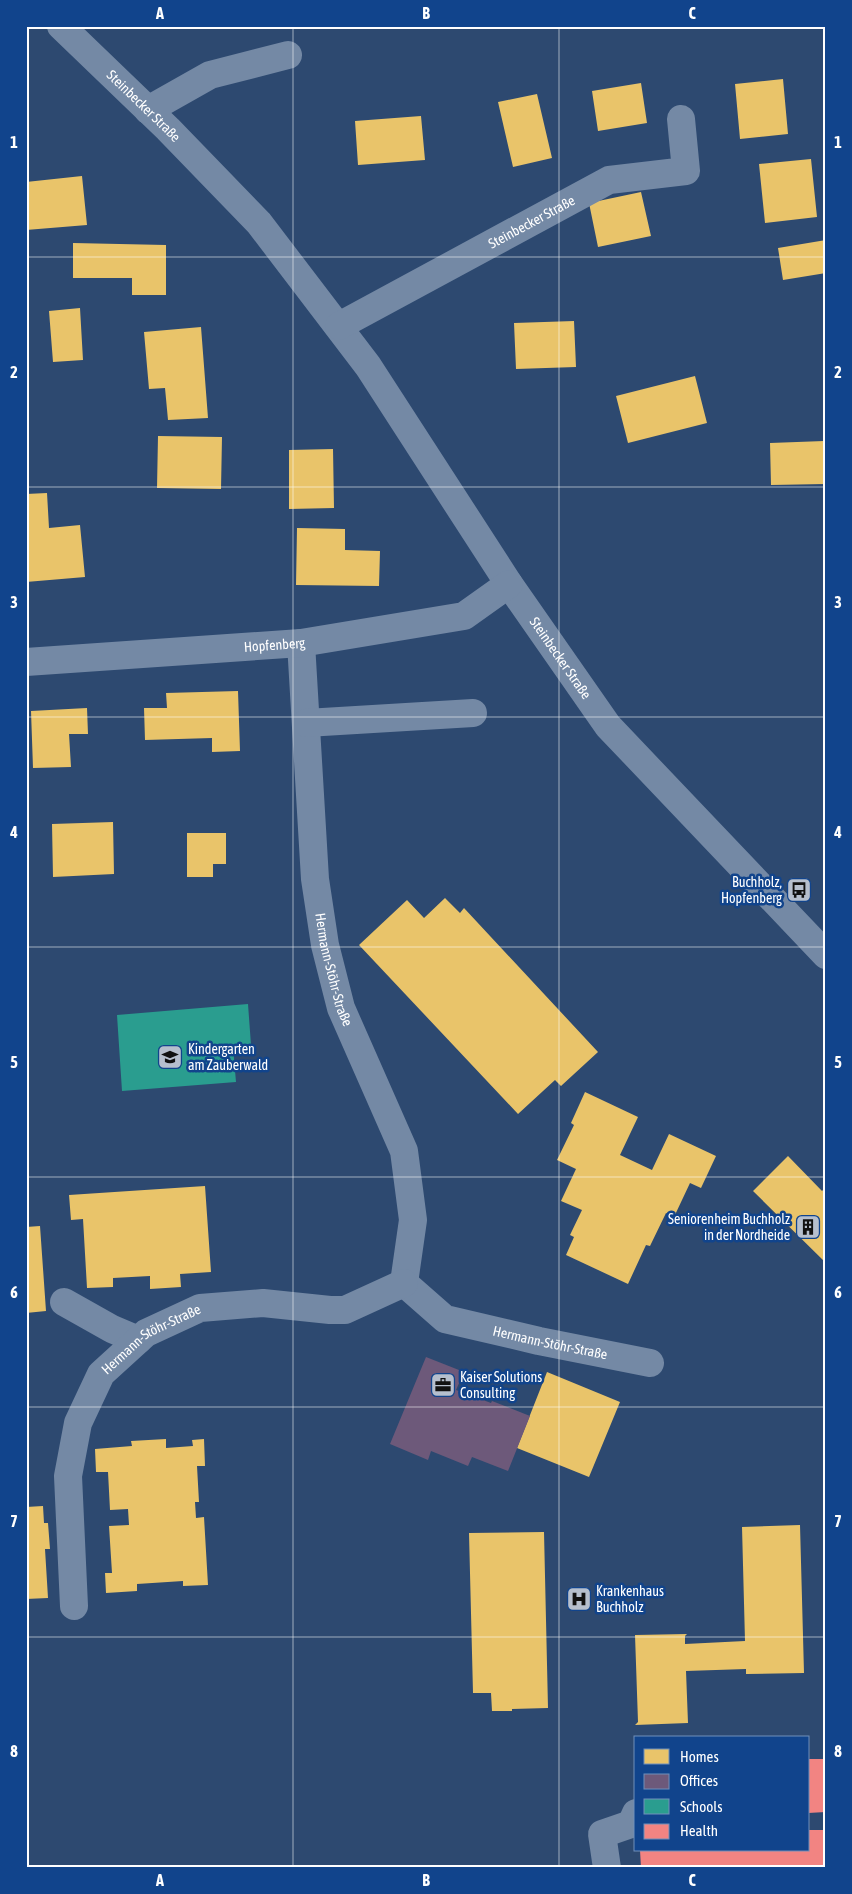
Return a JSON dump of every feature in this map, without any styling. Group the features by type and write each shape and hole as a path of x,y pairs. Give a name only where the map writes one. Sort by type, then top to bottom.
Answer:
{"street":[{"name":"Steinbecker Straße","path":"61,26 148,110 259,223 368,366 509,584 608,726 826,955"},
{"path":"148,110 210,76 288,55"},
{"name":"Steinbecker Straße","path":"338,326 609,180 686,171 681,119"},
{"name":"Hopfenberg","path":"26,662 301,643 464,616 509,584"},
{"name":"Hermann-Stöhr-Straße","path":"301,643 316,879 325,945 341,1008 404,1151 413,1220 404,1283"},
{"path":"306,723 473,713"},
{"name":"Hermann-Stöhr-Straße","path":"74,1606 68,1476 78,1423 101,1374 146,1333 200,1308 263,1303 345,1310 404,1283"},
{"name":"Hermann-Stöhr-Straße","path":"404,1283 445,1319 539,1341 650,1363"},
{"path":"64,1302 112,1329 138,1340"},
{"path":"607,1868 602,1834 631,1824 634,1818"}],"building: Homes":[{"path":"783,79 788,134 740,139 735,84"},
{"path":"641,83 647,123 598,131 592,91"},
{"path":"537,94 552,158 513,167 498,102"},
{"path":"421,116 425,160 358,165 355,121"},
{"path":"811,159 817,217 765,223 759,164"},
{"path":"82,176 87,225 26,230 26,182"},
{"path":"641,192 651,236 598,247 589,203"},
{"path":"826,240 826,273 783,280 778,248"},
{"path":"73,243 166,245 166,295 132,295 132,278 73,278"},
{"path":"80,308 83,360 53,362 49,311"},
{"path":"574,321 576,367 516,369 514,323"},
{"path":"201,327 208,418 168,420 165,388 149,389 144,332"},
{"path":"695,376 707,423 628,443 616,396"},
{"path":"158,436 222,437 221,489 157,488"},
{"path":"824,441 825,484 771,485 770,443"},
{"path":"333,449 334,508 289,509 289,450"},
{"path":"47,493 49,528 80,525 85,577 26,582 26,494"},
{"path":"297,528 345,529 345,550 380,551 379,586 296,585"},
{"path":"238,691 240,751 212,752 212,738 145,740 144,708 167,708 166,693"},
{"path":"87,708 88,734 69,734 71,767 33,768 31,711"},
{"path":"113,822 114,874 53,877 52,824"},
{"path":"187,833 226,833 226,864 213,864 213,877 187,877"},
{"path":"445,898 460,913 464,908 598,1052 561,1086 555,1080 518,1114 359,945 407,900 424,918"},
{"path":"585,1092 638,1117 620,1155 652,1170 669,1134 716,1156 701,1188 690,1183 674,1217 666,1213 650,1246 646,1245 628,1284 566,1255 574,1237 570,1235 582,1210 561,1201 576,1169 557,1160 574,1125 571,1123"},
{"name":"Seniorenheim Buchholz in der Nordheide","path":"788,1156 822,1191 826,1187 826,1263 753,1191"},
{"path":"205,1186 211,1272 180,1274 181,1287 150,1289 150,1276 113,1278 113,1287 87,1288 83,1219 71,1220 69,1195"},
{"path":"40,1226 46,1311 26,1313 26,1227"},
{"path":"547,1372 620,1402 589,1477 517,1448"},
{"path":"166,1439 166,1448 193,1446 192,1440 204,1439 205,1466 197,1466 199,1502 195,1502 196,1518 204,1517 208,1585 183,1586 183,1581 137,1584 137,1591 106,1593 105,1573 112,1573 109,1526 129,1525 128,1509 110,1510 108,1472 96,1472 95,1449 132,1446 131,1441"},
{"path":"43,1506 44,1523 48,1523 50,1549 45,1549 48,1598 26,1599 26,1507"},
{"path":"800,1525 804,1673 746,1674 746,1669 686,1671 688,1723 635,1725 638,1722 635,1635 687,1634 685,1636 685,1644 745,1641 742,1527"},
{"path":"544,1532 548,1708 492,1711 491,1693 473,1693 469,1533"}],"building: Offices":[{"path":"426,1357 464,1372 456,1390 491,1403 492,1401 530,1416 508,1471 472,1457 468,1466 431,1451 428,1460 390,1444"}],"building: Schools":[{"path":"248,1004 251,1045 233,1047 236,1082 122,1091 117,1015"}],"building: Health":[{"path":"810,1759 826,1759 826,1812 810,1813"},
{"path":"810,1830 826,1830 826,1868 641,1868 640,1852 810,1852"}],"place":[{"name":"Buchholz, Hopfenberg","path":"799,890"},
{"name":"Kindergarten am Zauberwald","path":"170,1057"},
{"name":"Seniorenheim Buchholz in der Nordheide","path":"808,1227"},
{"name":"Kaiser Solutions Consulting","path":"443,1385"},
{"name":"Krankenhaus Buchholz","path":"579,1599"}]}
